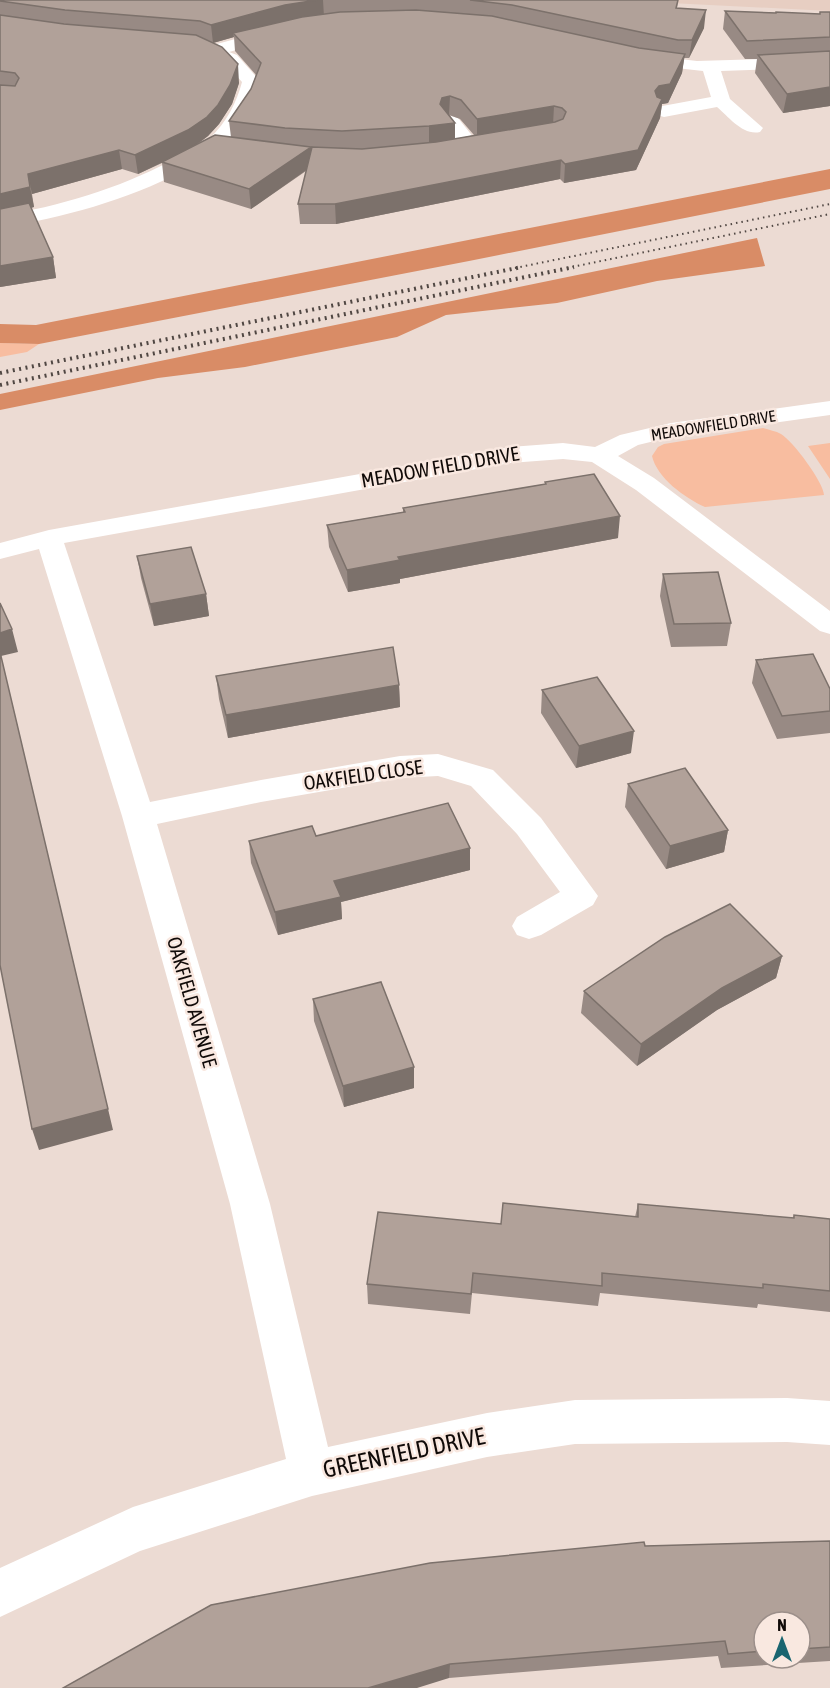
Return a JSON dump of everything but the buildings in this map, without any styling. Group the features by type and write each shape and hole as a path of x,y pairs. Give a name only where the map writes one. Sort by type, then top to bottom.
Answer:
{"street":[{"path":"215,50 237,42 289,30"},
{"path":"0,222 93,202 146,183 213,146 249,94 251,81 231,59 215,50 182,43"},
{"path":"626,56 676,65 830,62"},
{"path":"711,66 721,101 753,128"},
{"path":"664,111 721,101"},
{"path":"451,122 462,149 495,143"},
{"path":"213,146 236,150"},
{"name":"MEADOWFIELD DRIVE","path":"599,455 629,440 671,430 830,408"},
{"name":"MEADOW FIELD DRIVE","path":"0,551 49,538 533,451 563,451 599,455 653,490 830,625"},
{"name":"OAKFIELD AVENUE","path":"49,538 138,816 250,1204 312,1473"},
{"name":"OAKFIELD CLOSE","path":"138,816 261,791 400,767 438,765 463,771 482,778 530,826 581,896 529,926"},
{"name":"GREENFIELD DRIVE","path":"0,1593 133,1530 312,1473 487,1435 575,1422 787,1420 830,1423"}],"shaded area":[{"path":"670,0 830,0 830,11 670,3"},
{"path":"830,169 830,189 39,344 0,343 0,324 36,325"},
{"path":"757,238 765,266 657,281 557,303 446,315 397,337 245,367 158,378 0,410 0,394"},
{"path":"0,343 39,344 27,352 0,357"},
{"path":"763,428 781,434 793,445 814,472 824,495 705,507 673,486 660,472 652,456 658,447 664,444"},
{"path":"830,443 830,479 808,446"}],"railway":[{"path":"515,268 830,204"},
{"path":"567,268 830,214"},
{"path":"0,373 522,267"},
{"path":"0,385 574,267"}]}
